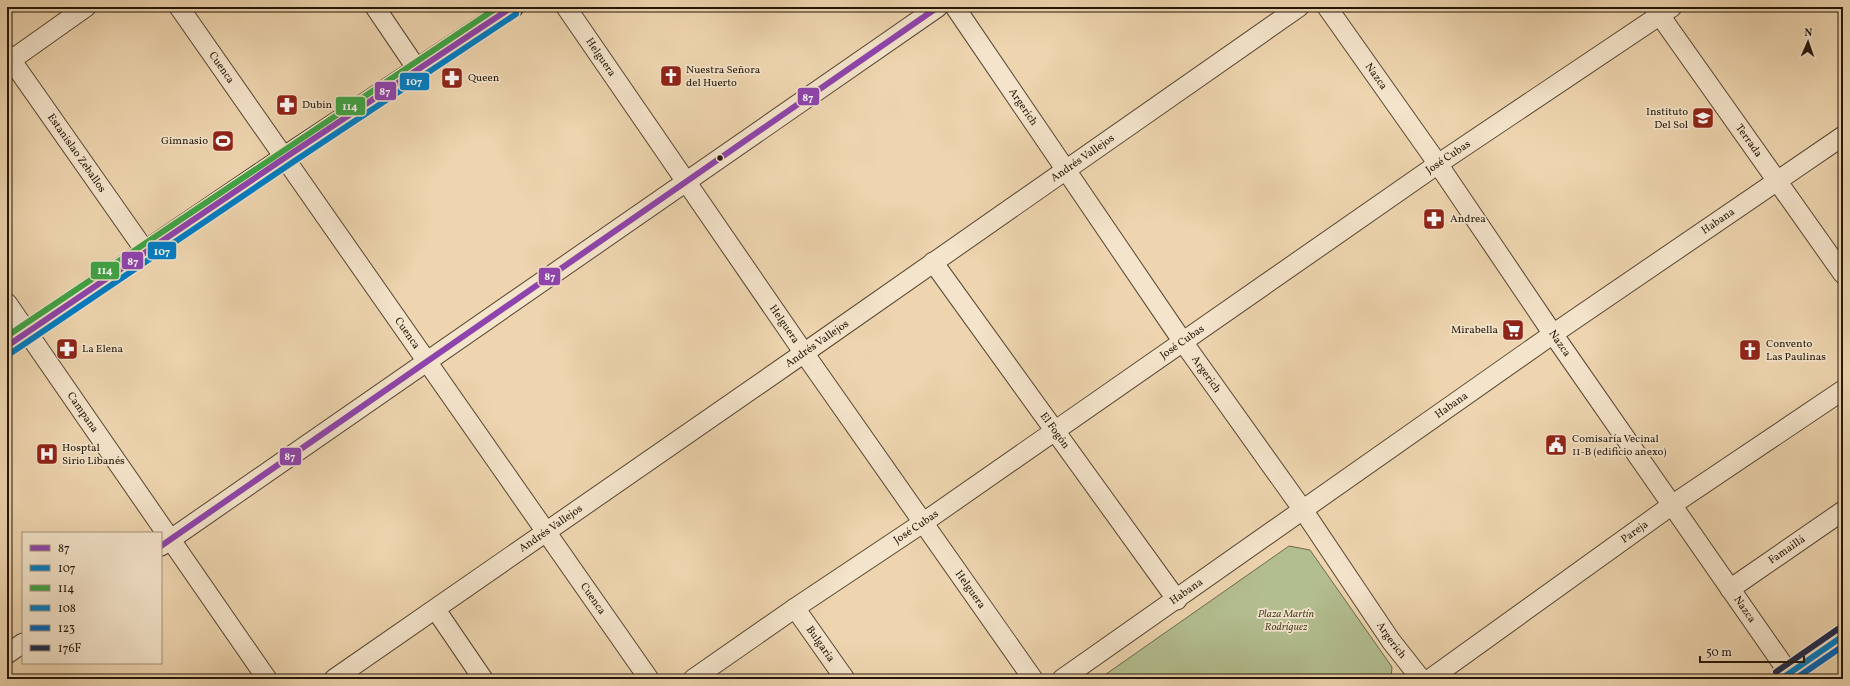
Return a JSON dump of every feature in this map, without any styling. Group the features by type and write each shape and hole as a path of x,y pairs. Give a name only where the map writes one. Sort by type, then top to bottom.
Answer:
{"main road":[{"path":"7,346 286,157 512,7"},
{"path":"1788,677 1843,636"}],"street":[{"path":"8,59 86,7"},
{"name":"Cuenca","path":"179,7 286,157 545,532 649,679"},
{"path":"374,7 418,69"},
{"name":"Helguera","path":"566,7 804,353 1033,679"},
{"path":"165,543 938,7"},
{"name":"Argerich","path":"955,7 1183,342 1303,510 1391,641 1421,679"},
{"name":"Andrés Vallejos","path":"334,679 436,610 545,532 1299,7"},
{"name":"Nazca","path":"1327,7 1438,164 1553,334 1730,589 1788,677"},
{"name":"José Cubas","path":"693,679 1056,431 1438,164 1662,10"},
{"name":"Terrada","path":"1662,10 1843,274"},
{"name":"Estanislao Zeballos","path":"8,59 146,252"},
{"name":"Habana","path":"1062,679 1177,600 1553,334 1843,136"},
{"name":"El Fogón","path":"933,262 1177,600"},
{"name":"Campana","path":"7,303 158,532"},
{"name":"Pareja","path":"1430,679 1672,505 1843,390"},
{"name":"Famaillá","path":"1730,589 1843,511"},
{"name":"Campana","path":"165,543 267,679"},
{"name":"Bulgaria","path":"795,608 845,679"},
{"path":"436,610 483,679"},
{"path":"7,654 22,644"}],"green space":[{"name":"Plaza Martín Rodríguez","path":"1289,546 1310,550 1392,667 1391,679 1099,679"}],"transit line":[{"name":"114","path":"7,336 498,7"},
{"name":"87","path":"7,346 286,157 512,7"},
{"name":"87","path":"162,545 938,7"},
{"name":"107","path":"11,353 290,164 516,14"},
{"name":"176F","path":"1776,672 1838,629"},
{"name":"108","path":"1781,679 1843,636"},
{"name":"123","path":"1795,679 1843,646"}],"place":[{"name":"Nuestra Señora del Huerto","path":"671,76"},
{"name":"Queen","path":"452,78"},
{"name":"Dubin","path":"287,105"},
{"name":"Instituto Del Sol","path":"1703,118"},
{"name":"Gimnasio","path":"223,141"},
{"name":"Andrea","path":"1434,219"},
{"name":"Mirabella","path":"1513,330"},
{"name":"La Elena","path":"67,349"},
{"name":"Convento Las Paulinas","path":"1750,350"},
{"name":"Comisaría Vecinal 11-B (edificio anexo)","path":"1556,445"},
{"name":"Hosptal Sirio Libanés","path":"47,454"}]}
